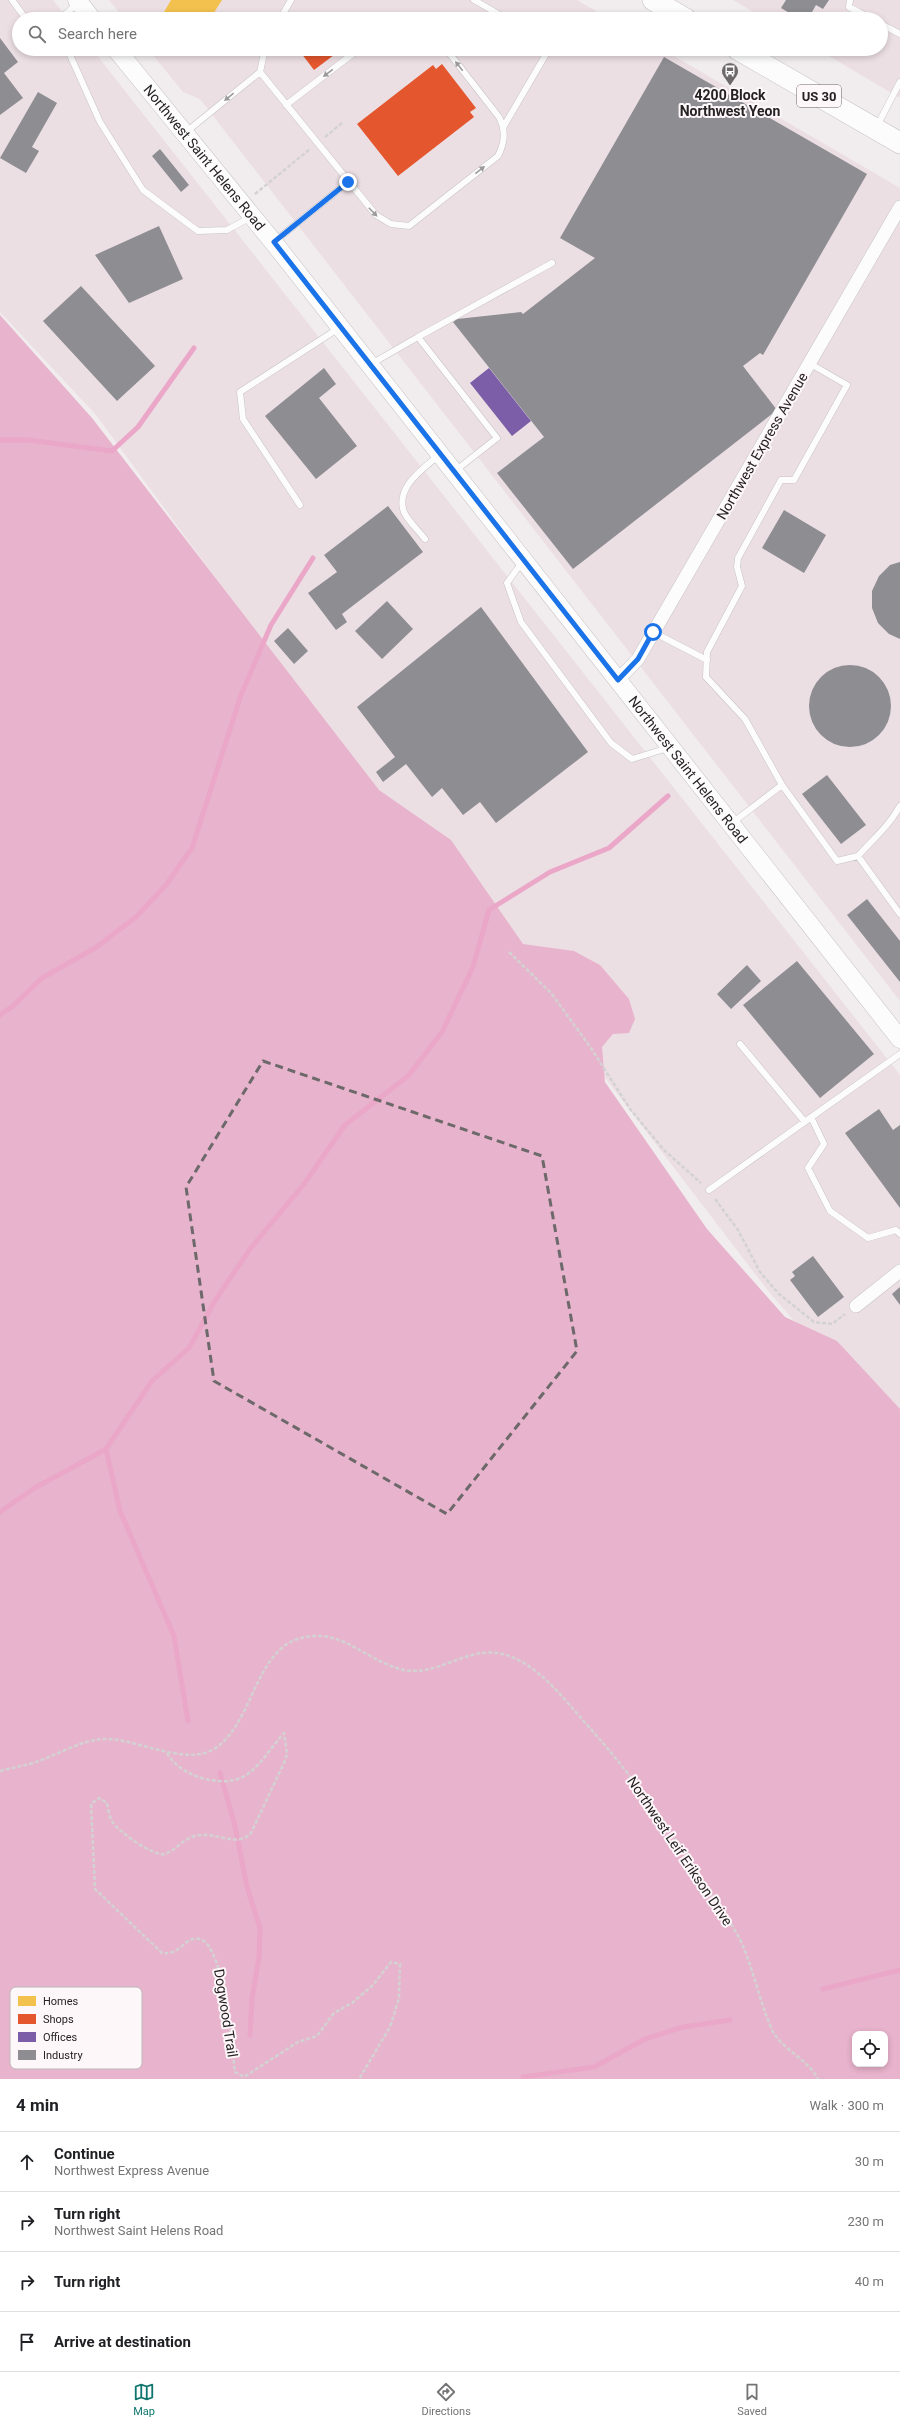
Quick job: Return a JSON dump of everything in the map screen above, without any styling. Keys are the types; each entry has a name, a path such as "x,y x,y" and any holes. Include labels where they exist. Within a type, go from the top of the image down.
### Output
{"highway":[{"path":"653,0 674,12"},
{"name":"US 30","path":"749,56 900,143"}],"main road":[{"path":"78,1 87,12"},
{"name":"Northwest Saint Helens Road","path":"122,56 274,242 900,1039"}],"street":[{"name":"Northwest Express Avenue","path":"618,680 638,659 900,207"},
{"path":"856,1306 900,1271"}],"lane":[{"path":"12,0 21,12"},
{"path":"284,12 291,0"},
{"path":"474,0 495,12"},
{"path":"850,0 849,7 859,12"},
{"path":"67,12 78,1"},
{"path":"888,28 900,34"},
{"path":"70,56 100,122 143,190 198,231 228,230 247,210"},
{"path":"185,133 260,72 263,56"},
{"path":"286,105 350,56"},
{"path":"260,72 348,182 383,221 391,224 409,226 498,156 504,142 504,126 499,117 451,56"},
{"path":"504,126 544,56"},
{"path":"875,129 900,82"},
{"path":"274,242 348,182"},
{"path":"370,365 552,263"},
{"path":"300,505 243,419 240,392 341,327"},
{"path":"418,337 498,438 454,472"},
{"path":"809,363 847,385 794,480 781,480 738,558 737,566 742,586 707,652 706,677 745,719 782,785 837,861 858,856 879,832 891,823 900,806"},
{"path":"425,539 404,513 402,503 403,494 407,485 440,454"},
{"path":"524,560 507,583 521,622 611,743 632,759 671,747"},
{"path":"653,632 707,660"},
{"path":"731,824 782,785"},
{"path":"858,856 900,914"},
{"path":"740,1044 805,1122"},
{"path":"708,1190 900,1054"},
{"path":"812,1117 824,1144 808,1168 830,1211 868,1238 896,1230 900,1234"}],"path":[{"path":"247,210 317,143 342,123"},
{"path":"509,952 551,993 591,1048 630,1109 664,1150 708,1190 738,1230 760,1272 779,1294 814,1322 832,1324 856,1306"},
{"name":"Northwest Leif Erikson Drive","path":"0,1771 31,1763 99,1739 139,1744 167,1753 200,1754 212,1750 226,1737 279,1650 294,1640 313,1636 330,1637 346,1642 368,1655 400,1669 421,1671 446,1664 466,1655 490,1652 512,1657 550,1683 635,1781 671,1832 742,1944 774,2035 813,2070 818,2079"},
{"name":"Dogwood Trail","path":"167,1753 173,1763 189,1774 217,1781 234,1779 249,1774 284,1733 287,1754 251,1833 245,1839 236,1841 218,1835 200,1835 179,1843 170,1852 154,1854 118,1829 112,1821 107,1803 99,1798 91,1804 95,1889 162,1953 171,1954 179,1950 187,1942 199,1938 206,1942 219,1964 236,2072 244,2077 298,2042 317,2036 334,2013 352,2003 373,1985 391,1962 400,1964 399,1998 390,2027 359,2079"}],"highlighted area":[{"path":"263,1061 542,1156 577,1351 447,1514 214,1381 186,1187"}],"shaded area":[{"path":"0,0 53,0 62,12 12,12 12,56 98,56 900,1075 900,1443 769,1292 600,1071 332,737 96,415 0,312"},
{"path":"109,0 577,0 598,12 118,12"},
{"path":"733,0 900,0 900,98 829,56 888,56 888,12 753,12"},
{"path":"154,56 674,56 900,188 900,1001 200,99 183,92"},
{"path":"0,315 92,418 379,790 451,840 523,944 574,951 600,965 629,999 635,1019 629,1033 613,1034 602,1047 605,1082 707,1229 785,1317 837,1341 900,1409 900,2079 0,2079"}],"building: Homes":[{"path":"171,0 222,0 214,12 164,12"}],"building: Shops":[{"path":"303,56 333,56 314,70"},
{"path":"442,64 476,108 470,112 474,117 398,176 357,124 433,65 436,69"}],"building: Offices":[{"path":"489,368 531,421 512,436 470,383"}],"building: Industry":[{"path":"786,0 829,0 823,9 816,5 812,12 788,12 781,8"},
{"path":"0,38 18,62 4,73 23,98 0,115"},
{"path":"664,57 867,174 763,355 760,353 743,366 777,410 573,569 497,473 544,437 453,322 457,319 521,312 523,314 595,258 560,238"},
{"path":"38,92 57,103 32,147 39,151 26,173 0,158"},
{"path":"160,149 189,185 181,192 152,156"},
{"path":"159,226 183,279 129,303 95,255"},
{"path":"81,286 155,366 117,401 43,321"},
{"path":"324,368 336,384 319,398 357,446 316,479 265,416"},
{"path":"388,506 423,552 342,614 347,622 336,630 308,593 337,572 324,555"},
{"path":"784,510 826,535 804,573 762,548"},
{"path":"900,562 900,639 889,634 878,623 872,608 872,591 879,576 890,565"},
{"path":"387,601 413,629 382,659 355,631"},
{"path":"481,607 588,752 496,823 480,802 463,815 442,788 432,797 406,764 383,782 376,772 395,757 357,707"},
{"path":"288,628 308,651 294,664 274,641"},
{"path":"850,665 866,668 879,677 888,690 891,706 888,722 879,735 866,744 850,747 834,744 821,735 812,722 809,706 812,690 821,677 834,668"},
{"path":"827,775 866,825 841,844 802,794"},
{"path":"867,899 900,941 900,982 847,915"},
{"path":"797,961 874,1054 820,1098 743,1005"},
{"path":"747,965 761,981 731,1009 717,994"},
{"path":"879,1109 893,1130 900,1125 900,1208 845,1133"},
{"path":"813,1256 844,1297 818,1317 790,1280 795,1276 792,1272"},
{"path":"900,1287 900,1305 892,1294"}],"waterway":[{"path":"0,440 28,440 112,451 138,427 194,348"},
{"path":"0,1015 13,1006 42,978 95,948 136,917 166,885 192,848 241,695 271,625 313,558"},
{"path":"0,1512 33,1489 106,1449 152,1381 189,1348 216,1299 250,1249 304,1184 345,1125 408,1076 442,1032 473,967 489,910 550,872 609,848 668,796"},
{"path":"106,1449 120,1511 174,1636 188,1721"},
{"path":"220,1773 235,1826 247,1887 260,1928 259,1957 252,1999 250,2035"},
{"path":"823,1989 900,1970"},
{"path":"523,2077 594,2067 645,2039 683,2027 730,2020"}],"place":[{"name":"4200 Block Northwest Yeon","path":"730,86"}],"route":[{"path":"348,182 274,242 618,680 638,659 653,632"}]}
